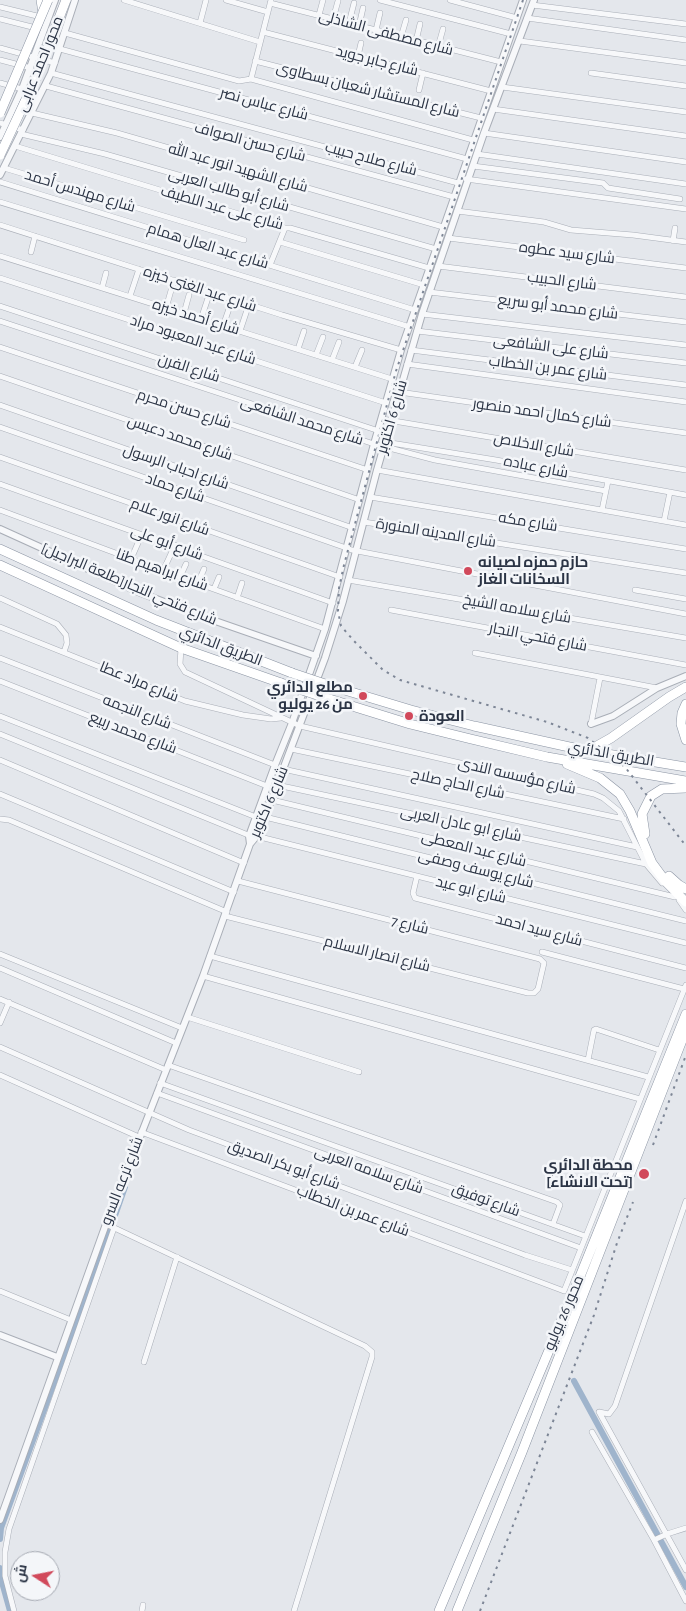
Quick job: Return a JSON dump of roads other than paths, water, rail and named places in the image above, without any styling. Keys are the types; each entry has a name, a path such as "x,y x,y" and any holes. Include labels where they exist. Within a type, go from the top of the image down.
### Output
{"highway":[{"path":"41,0 46,16"},
{"name":"محور احمد عرابى","path":"0,111 46,16 48,0"},
{"name":"محور احمد عرابى","path":"0,155 35,80 66,0"},
{"name":"الطريق الدائري","path":"0,549 77,585 215,644 292,673 411,710 585,751 686,767"},
{"name":"الطريق الدائري","path":"0,565 181,648 323,697 410,724 583,767 686,781"},
{"path":"585,751 611,738 686,687"},
{"path":"686,704 682,713 681,724 686,740"},
{"path":"583,767 620,794 630,810 652,863 666,882 686,902"},
{"path":"686,788 662,789 651,796 644,808 642,820 648,843 660,865 673,880 686,889"},
{"name":"محور 26 يوليو","path":"439,1611 577,1284 686,1014"},
{"name":"محور 26 يوليو","path":"457,1611 522,1452 686,1030"}],"street":[{"path":"0,135 3,124 12,113 31,68 44,30 46,16 55,0"},
{"path":"0,175 46,86 75,0"},
{"path":"200,23 206,0"},
{"path":"226,0 239,2 268,12"},
{"path":"319,15 323,0"},
{"path":"380,0 511,34"},
{"path":"450,0 516,18"},
{"name":"شارع 6 اكتوبر","path":"250,844 272,800 325,658 348,580 353,528 368,470 391,420 422,314 457,211 467,159 523,0"},
{"path":"128,1 260,42"},
{"path":"251,79 271,1"},
{"name":"شارع مصطفى الشاذلى","path":"271,1 438,47 501,62"},
{"path":"333,19 338,1"},
{"path":"349,23 354,3"},
{"path":"533,3 686,24"},
{"name":"شارع 6 اكتوبر","path":"254,837 256,817 274,765 292,723 316,656 340,577 364,522 377,470 380,445 378,431 401,350 454,197 463,179 473,166 533,3"},
{"path":"0,7 46,16"},
{"path":"359,26 363,8"},
{"path":"376,30 380,13"},
{"path":"527,18 686,40"},
{"path":"0,19 44,30"},
{"path":"401,37 406,20"},
{"path":"416,41 420,24"},
{"path":"438,47 443,29"},
{"name":"شارع جابر جويد","path":"263,32 491,91"},
{"path":"65,33 239,81 251,79 473,140"},
{"path":"520,41 686,63"},
{"path":"358,56 361,43"},
{"path":"0,48 55,63"},
{"name":"شارع عباس نصر","path":"60,49 467,159"},
{"path":"0,60 31,68"},
{"name":"شارع المستشار شعبان بسطاوى","path":"255,61 481,118"},
{"name":"شارع صلاح حبيب","path":"51,73 463,179 686,209"},
{"path":"418,90 423,73"},
{"path":"591,73 686,86"},
{"path":"0,83 22,88"},
{"name":"شارع حسن الصواف","path":"46,86 454,197"},
{"path":"502,87 686,112"},
{"path":"494,109 686,136"},
{"path":"0,111 12,113"},
{"name":"شارع الشهيد انور عبد الله","path":"32,113 118,133 443,227"},
{"name":"شارع أبو طالب العربى","path":"3,124 22,132 436,249"},
{"path":"484,133 686,162"},
{"name":"شارع على عبد اللطيف","path":"15,146 286,228 429,268"},
{"path":"477,154 686,184"},
{"path":"473,166 603,183 608,188 680,199"},
{"name":"شارع مهندس أحمد","path":"4,168 244,240"},
{"name":"شارع عبد العال همام","path":"0,182 415,310"},
{"path":"0,202 410,327"},
{"path":"457,211 544,222 571,230 686,242"},
{"name":"شارع عبد الغنى خيزه","path":"0,225 401,350"},
{"path":"270,265 286,228"},
{"path":"673,240 674,228"},
{"path":"30,252 35,236"},
{"name":"شارع سيد عطوه","path":"448,238 686,268"},
{"path":"280,242 424,285"},
{"name":"شارع أحمد خيزه","path":"0,256 392,379"},
{"name":"شارع الحبيب","path":"438,266 686,297"},
{"path":"130,296 140,269"},
{"path":"102,288 106,272"},
{"name":"شارع عبد المعبود مراد","path":"0,278 386,402"},
{"path":"166,308 174,280"},
{"path":"202,319 210,292"},
{"name":"شارع محمد أبو سريع","path":"429,292 686,322"},
{"path":"184,314 190,295"},
{"path":"223,326 231,303"},
{"path":"240,331 249,304"},
{"name":"شارع الفرن","path":"0,306 378,431"},
{"path":"422,314 686,345"},
{"name":"شارع محمد الشافعى","path":"0,321 380,445"},
{"path":"298,349 304,331"},
{"name":"شارع على الشافعى","path":"417,331 686,363"},
{"path":"316,355 323,337"},
{"path":"332,360 339,342"},
{"name":"شارع حسن محرم","path":"0,347 368,470"},
{"path":"355,367 362,350"},
{"name":"شارع عمر بن الخطاب","path":"411,350 686,385"},
{"path":"407,364 686,402"},
{"name":"شارع محمد دعبس","path":"0,376 360,500"},
{"name":"شارع كمال احمد منصور","path":"399,392 686,433"},
{"name":"شارع احباب الرسول","path":"0,405 353,528"},
{"name":"شارع الاخلاص","path":"382,419 686,470"},
{"name":"شارع حماد","path":"0,427 352,549 686,614"},
{"path":"380,445 435,460 606,491"},
{"name":"شارع عباده","path":"380,445 496,460 686,494"},
{"name":"شارع انور علام","path":"0,456 340,577"},
{"path":"377,470 686,525"},
{"path":"602,510 608,481"},
{"name":"شارع أبو على","path":"0,484 333,603"},
{"path":"664,521 670,492"},
{"name":"شارع مكه","path":"370,497 686,549"},
{"name":"شارع ابراهيم طنا","path":"0,510 325,629"},
{"name":"شارع المدينه المنورة","path":"364,522 686,573"},
{"name":"شارع فتحي النجار[طلعة البراجيل]","path":"0,529 141,593 316,656"},
{"path":"131,559 138,543"},
{"path":"163,571 175,545"},
{"path":"180,577 186,564"},
{"path":"198,584 204,569"},
{"path":"214,589 219,577"},
{"name":"شارع سلامه الشيخ","path":"348,580 686,638"},
{"path":"237,598 242,583"},
{"path":"635,590 686,599"},
{"path":"0,598 57,624 66,635 67,643 64,652"},
{"name":"شارع فتحي النجار","path":"391,610 686,665"},
{"name":"شارع مراد عطا","path":"0,627 185,701 243,715 271,719 282,718"},
{"name":"شارع مؤسسه الندى","path":"181,648 180,664 184,672 300,726 594,794 612,803 624,819 646,864 686,910"},
{"path":"475,653 657,688"},
{"name":"شارع النجمه","path":"0,658 274,765"},
{"path":"591,724 613,716 657,688 686,676"},
{"path":"591,724 600,678"},
{"name":"شارع محمد ربيع","path":"0,681 267,786"},
{"path":"0,716 256,817"},
{"name":"شارع ابو عيد","path":"0,734 254,837 686,943"},
{"name":"شارع الحاج صلاح","path":"291,749 624,819"},
{"path":"0,760 244,863"},
{"path":"282,770 637,847"},
{"name":"شارع ابو عادل العربى","path":"277,785 646,864"},
{"path":"0,794 234,892"},
{"name":"شارع عبد المعطى","path":"272,800 676,897"},
{"name":"شارع يوسف وصفى","path":"265,817 686,921"},
{"name":"شارع انصار الاسلام","path":"0,819 9,820 226,914 528,993"},
{"name":"شارع ترعه السرو","path":"0,1520 106,1224 143,1134 149,1112 160,1094 160,1083 169,1067 176,1043 203,976 250,844"},
{"name":"شارع سيد احمد","path":"417,876 413,893 415,898 686,968"},
{"name":"شارع 7","path":"238,881 542,960 544,963 538,989 534,993 528,993"},
{"path":"542,952 685,987 572,1270"},
{"path":"0,954 182,1028"},
{"path":"210,956 648,1077"},
{"path":"0,968 176,1043"},
{"path":"203,976 640,1099"},
{"path":"0,999 169,1067 556,1202 560,1205 553,1224"},
{"path":"0,1023 9,1002"},
{"path":"187,1017 359,1072"},
{"path":"588,1060 594,1030 596,1029 660,1050"},
{"name":"شارع أبو بكر الصديق","path":"0,1047 215,1139 525,1255 572,1270"},
{"name":"شارع عمر بن الخطاب","path":"0,1075 143,1134 564,1291 572,1270"},
{"name":"شارع توفيق","path":"160,1083 585,1236"},
{"name":"شارع سلامه العربى","path":"160,1094 581,1248"},
{"path":"686,1201 615,1406 609,1414 599,1412 686,1570"},
{"path":"106,1224 366,1346 372,1352 294,1611"},
{"name":"شارع ترعه السرو","path":"14,1611 5,1576 5,1552 8,1529 114,1228"},
{"path":"144,1362 177,1257"},
{"path":"0,1291 71,1320"},
{"path":"0,1335 57,1357"},
{"path":"592,1432 654,1540 686,1601"},
{"path":"654,1540 686,1528"}],"waterway":[{"path":"112,1224 125,1187"},
{"path":"0,1539 1,1528 109,1232"},
{"path":"574,1381 686,1587"},
{"path":"0,1568 10,1611"}],"railway":[{"path":"523,0 396,371 344,565 339,588 338,611 341,626 354,641 383,670 400,680 547,722 588,738 625,767 686,846"},
{"path":"653,1145 686,1055"},
{"path":"480,1611 594,1315 617,1243 633,1202"}],"place":[{"name":"حازم حمزه لصيانه السخانات الغاز","path":"468,571"},
{"name":"مطلع الدائري من 26 يوليو","path":"363,696"},
{"name":"العودة","path":"409,716"},
{"name":"محطة الدائري [تحت الانشاء]","path":"644,1174"}]}
